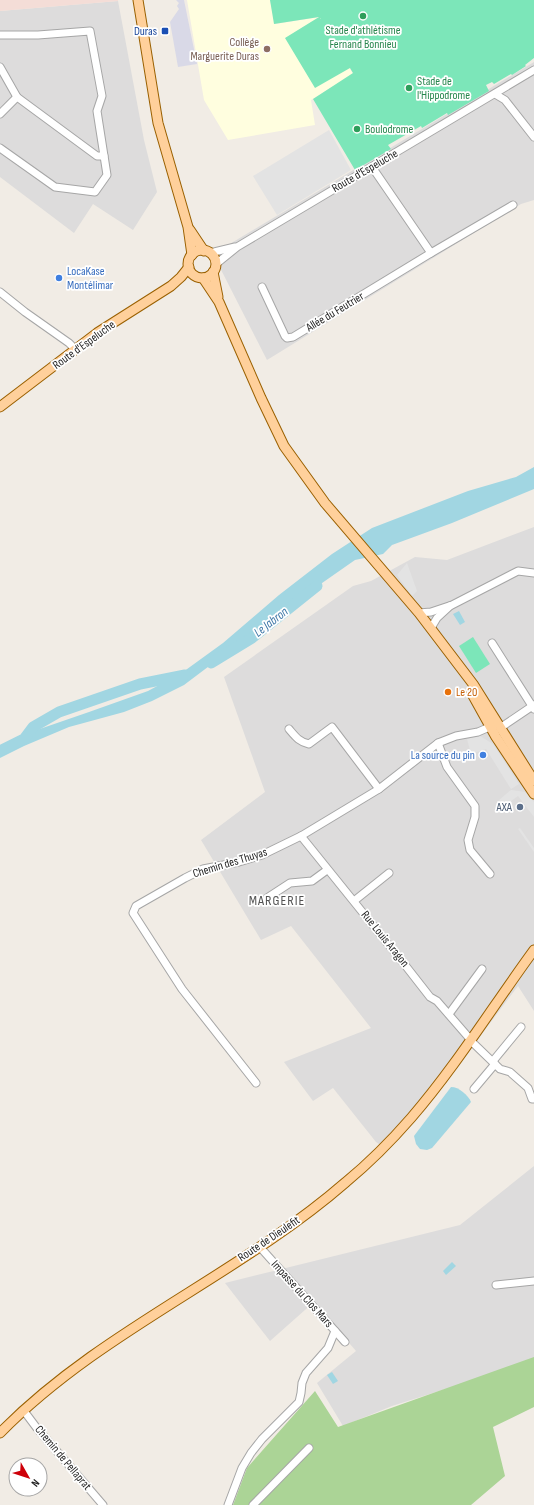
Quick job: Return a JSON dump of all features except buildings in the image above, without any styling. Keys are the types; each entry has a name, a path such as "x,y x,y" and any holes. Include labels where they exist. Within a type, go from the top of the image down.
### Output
{"main road":[{"path":"138,0 158,123 188,227 192,255 189,267 219,302 260,398 284,446 325,502 405,596 473,684 534,781"},
{"path":"188,227 207,252 213,256 219,302"},
{"path":"192,255 195,252 207,252"},
{"name":"Route d'Espeluche","path":"0,407 75,349 171,286 189,267"},
{"path":"199,277 211,275 215,268"},
{"name":"Route d'Espeluche","path":"171,286 199,277"},
{"path":"444,646 490,726 534,794"},
{"name":"Route de Dieulefit","path":"0,1433 24,1410 87,1359 123,1334 260,1246 313,1209 376,1155 410,1119 470,1040 534,950"},
{"name":"Route de Dieulefit","path":"497,1002 534,957"}],"street":[{"path":"0,35 38,35 90,30 102,96 97,110 107,175 95,192 56,187 0,148"},
{"path":"0,67 17,97 97,156 104,156"},
{"name":"Route d'Espeluche","path":"215,268 237,247 534,70"},
{"path":"496,94 505,100 534,137"},
{"path":"0,114 17,97"},
{"path":"372,167 431,253"},
{"name":"Allée du Feutrier","path":"262,287 285,336 287,338 293,337 513,205"},
{"name":"Route d'Espeluche","path":"207,252 237,247"},
{"path":"0,292 75,349"},
{"path":"418,613 431,612 452,605 518,571 534,573"},
{"path":"431,628 437,618 452,605"},
{"path":"492,643 533,707 500,728"},
{"path":"490,726 494,725 508,746 515,752"},
{"name":"Chemin des Thuyas","path":"256,1083 182,989 133,913 136,906 204,869 239,862 262,855 301,836 379,789 438,743 456,736 478,732 490,726"},
{"path":"289,729 297,739 309,744 332,727 379,789"},
{"path":"438,743 447,767 475,806 475,817 468,840 470,850 490,874"},
{"name":"Rue Louis Aragon","path":"301,836 430,997 434,998 470,1040 500,1069 510,1072 528,1088 532,1099 534,1099"},
{"path":"267,898 290,883 312,881 320,873 327,870"},
{"path":"354,901 389,873"},
{"path":"449,1014 482,969"},
{"path":"474,1089 521,1027"},
{"name":"Impasse du Clos Mars","path":"260,1246 345,1342"},
{"path":"496,1285 534,1281"},
{"path":"228,1505 242,1468 251,1453 262,1439 299,1402 302,1382 306,1373 328,1348 335,1331"},
{"name":"Chemin de Pellaprat","path":"24,1410 36,1427 103,1505"},
{"path":"253,1505 309,1448"}],"shaded area":[{"path":"0,0 118,0 118,1 0,11"},
{"path":"176,0 184,0 197,64 178,67 170,22 179,9 177,6 179,3"},
{"name":"Collège Marguerite Duras","path":"187,0 270,0 275,24 320,17 353,74 311,100 315,125 228,140 204,100"},
{"path":"118,1 144,140 157,192 133,230 93,204 74,233 0,177 0,11"},
{"path":"534,62 534,200 521,204 267,360 213,254"},
{"path":"329,130 351,170 277,215 253,176"},
{"path":"534,527 534,1011 518,986 463,1059 386,1149 376,1142 333,1088 313,1101 284,1062 371,1028 291,926 261,940 201,840 265,792 224,677 353,586 371,581 415,557 447,560"},
{"path":"407,563 417,591 412,596 397,575"},
{"path":"480,736 493,744 519,784 511,789 486,749 471,754 467,739"},
{"path":"511,790 525,792 534,802 534,817 518,796 504,806 499,800"},
{"path":"520,828 534,848 534,852 518,829"},
{"path":"534,1166 534,1407 455,1386 392,1406 343,1426 317,1383 356,1351 314,1302 270,1341 225,1283 460,1225"}],"green space":[{"name":"Stade de l'Hippodrome","path":"270,0 534,0 534,58 525,65 526,66 512,75 511,74 494,84 492,82 486,85 489,91 448,115 447,113 422,128 421,126 388,145 391,149 355,170 313,99 353,73 350,68 315,88 285,38 319,17 274,24"},
{"path":"473,637 490,664 476,673 459,646"},
{"path":"534,1357 534,1407 493,1427 505,1476 471,1505 233,1505 247,1468 315,1391 338,1427"}],"water":[{"path":"534,467 534,489 452,523 392,545 383,554 355,560 282,611 184,685 152,701 124,712 69,727 0,758 0,748 7,746 31,732 148,691 183,672 223,643 279,595 332,554 372,528 468,491 516,477"},
{"path":"459,611 465,622 460,625 453,614"},
{"path":"451,1087 457,1088 463,1092 471,1102 432,1148 427,1150 420,1149 416,1144 414,1136"},
{"path":"452,1262 456,1266 446,1275 443,1271"},
{"path":"332,1372 338,1381 333,1384 327,1375"}],"waterway":[{"name":"Le Jabron","path":"211,663 252,638 317,586"},
{"name":"Le Jabron","path":"0,751 24,739 33,727 59,712 140,684 185,675"}],"place":[{"name":"Stade d'athlétisme Fernand Bonnieu","path":"363,16"},
{"name":"Duras","path":"165,31"},
{"name":"Collège Marguerite Duras","path":"267,49"},
{"name":"Stade de l'Hippodrome","path":"409,88"},
{"name":"Boulodrome","path":"357,129"},
{"name":"LocaKase Montélimar","path":"59,278"},
{"name":"Le 20","path":"448,692"},
{"name":"La source du pin","path":"483,755"},
{"name":"AXA","path":"520,807"}],"district":[{"name":"MARGERIE","path":"277,900"}]}
